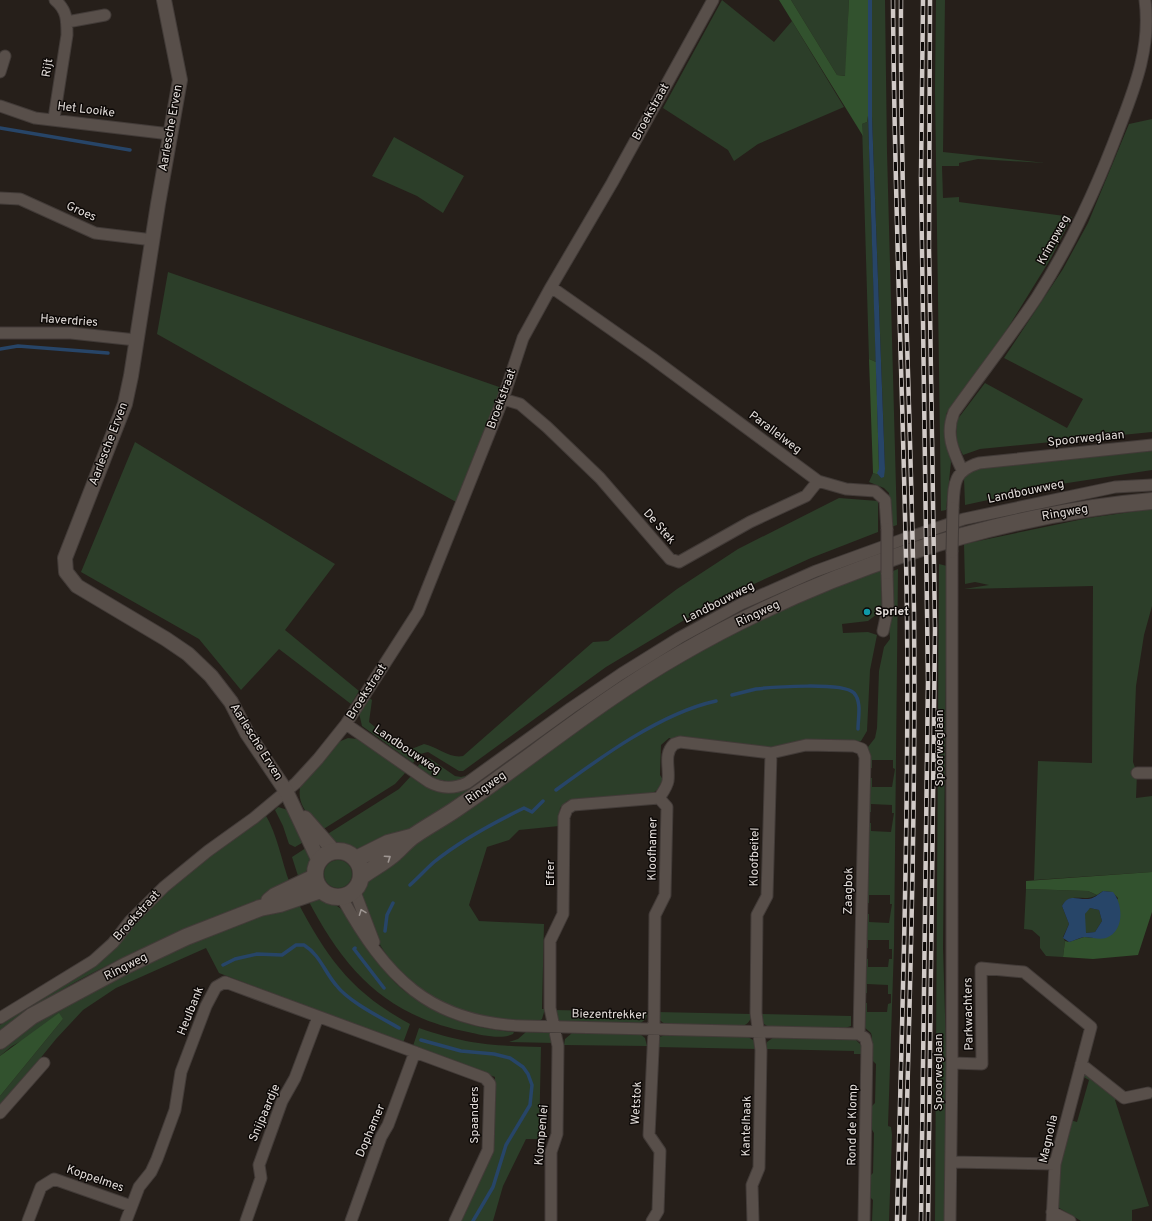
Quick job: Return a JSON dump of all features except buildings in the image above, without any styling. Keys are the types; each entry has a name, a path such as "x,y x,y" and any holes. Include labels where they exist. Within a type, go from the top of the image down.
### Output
{"main road":[{"name":"Ringweg","path":"362,876 395,853 412,836 455,810 587,714 680,654 748,618 821,585 873,564 964,535 1058,513 1152,500"},
{"name":"Ringweg","path":"356,859 388,843 412,836"},
{"path":"334,851 345,852 356,859 361,868 362,876 360,884 348,895 334,898 318,884 315,869 322,857 334,851"},
{"name":"Ringweg","path":"0,1041 32,1016 125,966 186,937 260,908 275,896 318,884"}],"street":[{"name":"Rijt","path":"54,118 67,35 67,22 63,7 55,0"},
{"name":"Aarlesche Erven","path":"164,0 180,80 136,340 125,404 65,558 66,572 77,586 166,639 188,654 211,676 231,702 247,733 286,791"},
{"name":"Broekstraat","path":"0,1018 98,957 113,943 130,922 164,887 208,851 254,818 286,791 318,759 346,724 418,612 503,399 523,338 612,183 713,0"},
{"name":"Krimpweg","path":"962,470 953,451 949,423 954,412 1037,297 1078,226 1109,155 1138,80 1145,50 1145,0"},
{"path":"67,22 105,15"},
{"path":"0,72 5,56"},
{"name":"Het Looike","path":"0,106 35,118 54,118 170,134"},
{"name":"Groes","path":"0,198 20,199 95,233 153,240"},
{"name":"Parallelweg","path":"551,287 652,358 818,481 846,489 875,490 885,500 888,608 883,631"},
{"name":"Haverdries","path":"0,333 71,332 136,340"},
{"name":"De Stek","path":"503,399 520,404 547,427 600,478 670,559 679,562 750,522 806,496 818,481"},
{"name":"Spoorweglaan","path":"950,1221 952,1063 952,552 954,485 962,470 979,463 1152,445"},
{"name":"Landbouwweg","path":"346,724 429,782 444,787 457,787 467,783 621,674 679,638 741,604 809,574 904,539 964,519 1115,487 1152,485"},
{"path":"659,798 668,779 668,753 674,744 680,742 771,753"},
{"name":"Zaagbok","path":"771,753 806,746 854,746 862,749 865,756 859,1034"},
{"name":"Kloofbeitel","path":"758,1031 756,1013 757,915 767,896 771,753"},
{"path":"1137,773 1152,773"},
{"path":"286,791 296,807 320,860"},
{"name":"Effer","path":"555,1027 550,1008 550,942 563,914 564,817 567,809 573,805 659,798"},
{"name":"Kloofhamer","path":"654,1029 655,915 665,896 667,806 659,798"},
{"path":"296,807 334,851"},
{"name":"Biezentrekker","path":"348,895 357,926 381,957 409,988 432,1003 476,1022 498,1026 859,1034"},
{"name":"Parkwachters","path":"952,1063 982,1064 981,968 1024,972 1091,1027"},
{"name":"Heulbank","path":"126,1221 139,1187 151,1172 157,1159 174,1110 181,1072 206,1006 216,987 225,982 415,1052"},
{"name":"Snijpaardje","path":"246,1221 261,1178 259,1164 282,1101 295,1078 318,1017"},
{"name":"Klompenlei","path":"551,1221 551,1152 557,1134 558,1046 555,1027"},
{"name":"Magnolia","path":"1052,1216 1055,1164 1091,1027"},
{"name":"Wetstok","path":"652,1221 658,1211 660,1151 649,1135 654,1029"},
{"name":"Kantelhaak","path":"753,1221 752,1185 759,1168 761,1050 758,1031"},
{"name":"Rond de Klomp","path":"859,1034 865,1038 868,1045 864,1221"},
{"name":"Dophamer","path":"351,1221 378,1144 388,1125 415,1052"},
{"name":"Spaanders","path":"415,1052 485,1078 490,1084 488,1150 455,1221"},
{"path":"0,1113 44,1063"},
{"path":"1081,1064 1124,1098 1148,1093"},
{"path":"951,1162 1055,1164"},
{"name":"Koppelmes","path":"28,1221 41,1187 54,1178 131,1206"},
{"path":"1052,1216 1070,1221"}],"green space":[{"path":"722,0 774,42 792,21 844,107 758,144 734,161 728,150 663,108"},
{"path":"779,0 791,0 837,75 845,76 849,0 868,0 868,116 867,122 862,124 863,136"},
{"path":"791,0 849,0 846,76 837,75"},
{"path":"872,0 885,0 887,152 897,525 891,527 889,493 884,488 869,482 873,473 879,475 881,478 885,469 872,117"},
{"path":"936,0 945,0 943,152 1045,163 978,159 959,163 959,166 942,166 943,198 959,197 959,202 1072,217 1051,258 1001,339 946,414 946,441 951,462 946,510 941,511 935,89"},
{"path":"868,116 876,362 869,359 862,124 867,122"},
{"path":"1152,119 1152,432 980,449 963,455 956,441 957,420 985,383 1067,428 1083,399 1004,358 1063,269 1088,223 1129,124"},
{"path":"394,137 464,176 443,213 417,196 372,176"},
{"path":"168,272 502,388 456,502 157,334"},
{"path":"869,359 876,362 879,475 873,473"},
{"path":"135,442 335,564 285,630 359,691 351,704 279,649 241,690 199,639 81,572"},
{"path":"1152,451 1152,470 1061,484 965,505 964,478 973,470 986,466"},
{"path":"839,498 878,501 878,532 811,558 696,613 606,667 463,771 459,771 428,752 420,754 413,763 362,726 359,713 368,697 372,700 369,722 388,738 409,750 424,744 454,756 463,756 593,642 608,641 677,589 738,549"},
{"path":"1152,509 1152,606 1144,635 1136,686 1133,762 1137,773 1136,798 1152,796 1152,872 1034,880 1038,761 1092,763 1093,586 964,589 989,585 975,582 965,584 964,544 1088,518"},
{"path":"939,564 947,566 943,948 947,1081 945,1221 935,1221"},
{"path":"881,568 882,610 868,621 842,624 843,633 868,632 877,635 870,670 867,731 861,741 764,748 669,738 661,745 660,775 663,780 658,789 652,794 567,801 560,808 559,826 519,830 509,840 487,847 469,905 479,921 544,924 542,1009 545,1009 542,1019 534,1022 493,1018 470,1013 448,1005 427,993 408,979 392,962 379,943 363,905 363,892 370,875 623,698 725,636 798,601"},
{"path":"898,569 894,946 888,1126 891,1127 892,1135 889,1221 872,1221 873,1200 869,1196 870,1176 873,1173 874,1133 871,1128 871,1107 875,1103 876,1064 872,1060 871,1033 864,1027 863,1003 867,1003 867,1012 887,1012 888,1004 891,1003 891,994 888,994 888,985 867,984 867,993 863,993 864,958 868,959 868,967 888,967 889,959 892,959 892,949 889,949 889,940 868,940 868,948 865,948 865,914 869,914 869,922 889,923 892,904 890,904 890,895 869,895 869,903 865,903 867,823 871,823 871,831 891,832 894,813 892,813 892,805 871,804 871,812 868,812 868,778 872,778 872,787 892,787 895,769 893,768 893,760 872,760 872,768 868,768 868,747 875,738 877,728 879,671 884,647 890,639 889,624 893,605 893,571"},
{"path":"348,738 357,739 406,772 395,784 322,830 309,816 303,806 300,788 336,743"},
{"path":"429,758 455,776 461,777 469,775 455,781 436,778 417,767 424,759"},
{"path":"411,776 427,786 441,791 456,791 474,784 476,787 419,825 393,838 357,850 339,844 326,835 399,789"},
{"path":"278,807 288,810 307,840 295,847 289,844 283,826 275,810"},
{"path":"265,814 276,839 290,884 255,902 146,947 108,965 70,985 34,1007 0,1032 0,1025 49,992 188,873"},
{"path":"309,846 310,856 308,868 299,879 292,857"},
{"path":"338,860 348,864 352,874 348,884 338,888 328,884 324,874 328,864"},
{"path":"1152,872 1152,912 1138,955 1093,959 1063,957 1065,941 1069,942 1084,937 1097,938 1118,898 1112,892 1103,891 1097,895 1088,891 1026,889 1026,881"},
{"path":"1026,889 1088,891 1097,895 1087,898 1069,899 1062,906 1069,924 1063,937 1065,941 1063,957 1046,956 1040,948 1040,937 1032,930 1024,929"},
{"path":"307,898 325,900 341,909 385,971 402,989 427,1007 455,1020 484,1028 514,1032 513,1034 503,1037 491,1036 439,1025 413,1014 391,1002 371,986 353,968 336,947"},
{"path":"297,901 319,940 343,972 356,986 372,999 389,1012 410,1024 403,1043 219,973 206,948 116,988 83,1010 56,1039 0,1108 0,1096 63,1019 12,1046 0,1056 0,1048 32,1025 150,961 228,926"},
{"path":"1090,908 1099,910 1102,921 1095,932 1086,933 1084,927 1084,916"},
{"path":"554,1010 648,1012 646,1019 639,1024 561,1022 557,1019"},
{"path":"657,1012 751,1014 751,1018 747,1024 743,1026 665,1024 658,1019"},
{"path":"59,1013 63,1019 0,1096 0,1056"},
{"path":"759,1014 851,1016 851,1026 845,1028 769,1027 761,1022"},
{"path":"419,1028 465,1041 508,1046 541,1047 539,1139 526,1139 503,1186 493,1221 460,1221 493,1139 495,1077 413,1046"},
{"path":"526,1032 550,1033 555,1043 509,1042 518,1039"},
{"path":"572,1033 640,1034 645,1038 647,1046 564,1045 565,1039"},
{"path":"666,1035 748,1037 755,1041 757,1049 656,1047 659,1037"},
{"path":"774,1037 856,1040 861,1045 862,1054 854,1054 854,1051 765,1049 767,1042"},
{"path":"1085,1071 1118,1097 1115,1100 1149,1206 1132,1210 1132,1221 1081,1221 1056,1206 1056,1166 1070,1120 1077,1122 1089,1080 1082,1076"}],"water":[{"path":"868,0 872,0 872,117 885,469 884,477 881,478 877,473 879,469 868,116"},
{"path":"1103,891 1113,892 1119,903 1120,917 1117,930 1112,935 1103,939 1084,937 1069,942 1063,938 1069,924 1062,906 1065,902 1070,898 1090,899","holes":["1090,908 1099,910 1102,921 1095,932 1086,933 1085,914"]}],"waterway":[{"path":"0,128 130,150"},
{"path":"0,349 18,346 108,353"},
{"path":"732,695 756,689 792,686 836,687 854,693 858,701 858,729"},
{"path":"556,790 592,764 653,726 674,715 716,701"},
{"path":"410,885 434,862 466,839 524,808 532,812 543,801"},
{"path":"385,931 387,915 393,903"},
{"path":"223,965 235,959 257,954 282,955 296,945 304,945 314,954 332,980 342,991 365,1009 399,1028"},
{"path":"355,948 354,949 384,988"},
{"path":"421,1040 461,1051 494,1054 510,1058 523,1067 528,1074 532,1085 530,1105 506,1145 493,1187 473,1221"}],"railway":[{"path":"893,0 895,154 907,614 905,918 897,1221"},
{"path":"901,0 902,154 914,614 912,918 904,1221"},
{"path":"921,1221 928,681 921,177 923,0"},
{"path":"928,1221 935,629 929,247 930,0"}],"place":[{"name":"Spriet","path":"867,612"}]}
